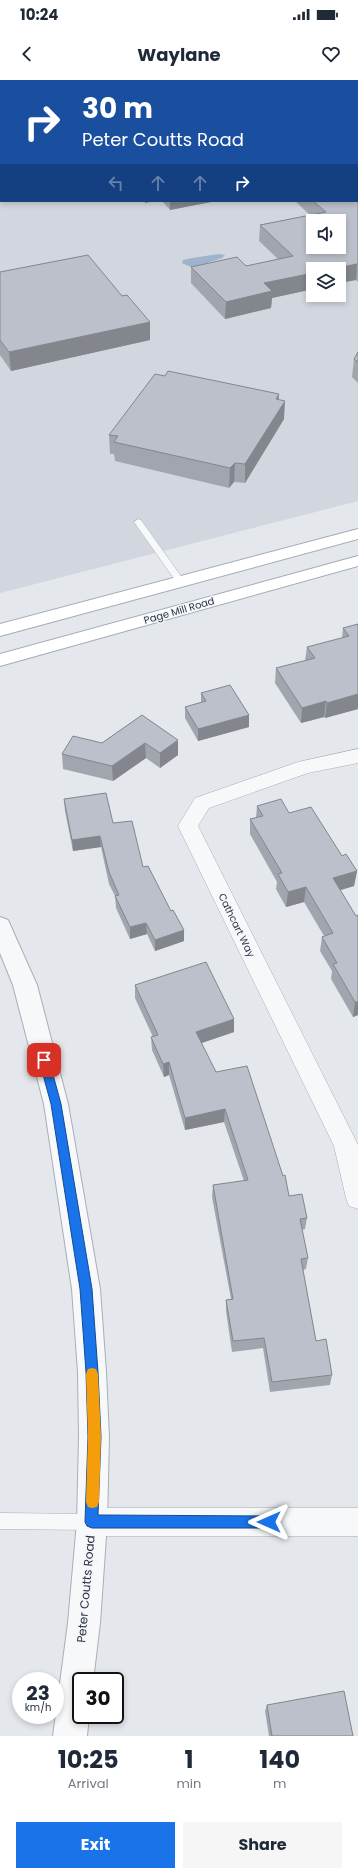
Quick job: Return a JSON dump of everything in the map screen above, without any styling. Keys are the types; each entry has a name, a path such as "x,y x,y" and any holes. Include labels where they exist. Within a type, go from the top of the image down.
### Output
{"main road":[{"path":"0,630 358,534"},
{"name":"Page Mill Road","path":"0,660 358,560"}],"street":[{"name":"Cathcart Way","path":"358,756 305,767 202,803 188,826 346,1145 358,1198"},
{"name":"Peter Coutts Road","path":"0,926 25,985 56,1104 86,1289 92,1372 94,1437 92,1522 84,1624 70,1736"},
{"path":"92,1522 358,1522"}],"lane":[{"path":"138,522 180,581"},
{"path":"0,1521 92,1522"}],"shaded area":[{"path":"0,202 358,202 358,501 0,593"}],"water":[{"path":"219,254 225,255 222,258 193,268 182,263 183,260"}],"building":[{"path":"314,202 358,202 358,264 346,266 346,262 306,262 306,274 264,283 272,291 226,302 191,267 237,257 246,266 293,256 260,225 306,216 306,254 346,254 346,214 316,214 326,212"},
{"path":"88,255 122,296 127,295 150,322 9,352 0,340 0,272"},
{"path":"358,352 358,362 354,359"},
{"path":"168,371 279,394 276,399 285,401 245,464 235,463 230,468 114,442 118,436 109,435 155,374 165,376"},
{"path":"358,624 358,694 327,703 326,701 302,708 276,668 315,658 307,647 349,636 343,628"},
{"path":"230,685 249,715 198,729 185,707 206,701 201,693"},
{"path":"142,715 178,740 160,753 145,743 112,766 62,754 73,736 102,743"},
{"path":"106,793 113,823 132,821 143,867 148,866 171,911 173,910 184,930 155,940 146,923 130,927 115,896 119,895 109,872 100,836 72,840 64,799"},
{"path":"281,799 289,813 311,807 342,856 346,854 357,871 333,878 356,916 358,915 358,1002 355,1002 333,964 337,963 322,937 333,933 306,887 288,892 278,874 282,873 250,819 263,816 257,806"},
{"path":"206,962 234,1019 196,1032 216,1072 247,1066 283,1176 285,1175 289,1196 302,1194 307,1218 300,1219 308,1258 301,1259 316,1341 326,1339 332,1375 272,1382 264,1338 233,1341 226,1300 233,1299 213,1185 248,1180 225,1109 185,1118 169,1062 163,1064 151,1037 158,1035 135,985"},
{"path":"344,1691 353,1736 272,1736 267,1705"}],"slow traffic":[{"path":"92,1374 94,1437 92,1502"}],"route":[{"path":"44,1060 56,1104 86,1289 92,1372 94,1437 92,1522 269,1522"}]}
